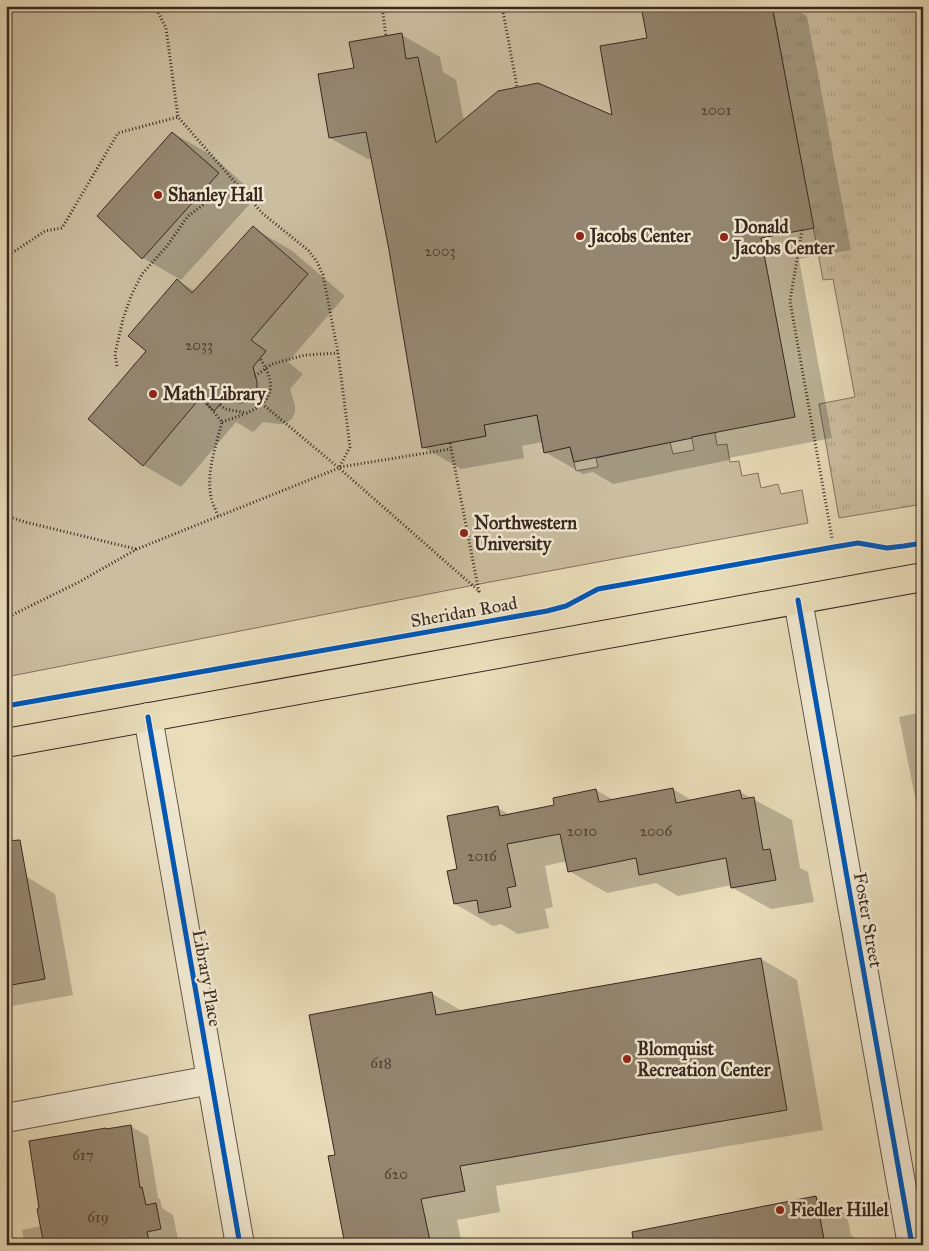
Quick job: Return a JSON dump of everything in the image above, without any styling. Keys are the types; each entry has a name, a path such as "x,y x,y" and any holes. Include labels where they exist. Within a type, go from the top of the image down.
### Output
{"main road":[{"path":"6,743 923,578"}],"street":[{"name":"Foster Street","path":"798,600 912,1245"},
{"name":"Library Place","path":"148,717 240,1245"},
{"path":"6,1118 211,1080"}],"path":[{"path":"155,6 166,28 178,118 262,214 309,251 317,262 322,275 338,353 350,447 339,468"},
{"path":"382,6 386,36"},
{"path":"502,6 517,87"},
{"path":"6,257 45,231 62,228 118,133 178,118"},
{"path":"118,366 115,354 123,319 131,296 142,274 167,246 188,216 211,199 241,190"},
{"path":"802,230 790,301 832,538"},
{"path":"255,376 272,364 305,355 338,353"},
{"path":"222,422 247,413 263,404 269,397 271,385 266,368 260,358"},
{"path":"254,397 339,468 480,592 450,443"},
{"path":"206,404 222,422"},
{"path":"220,405 225,409 247,413"},
{"path":"218,516 211,498 210,479 212,461 222,422"},
{"path":"6,618 79,582 137,549 339,468 451,449"},
{"path":"6,516 137,549"}],"green space":[{"path":"6,6 763,6 466,440 486,436 484,425 537,415 544,452 570,447 576,471 598,467 596,458 670,442 673,454 694,450 689,422 715,432 717,445 727,444 730,462 739,461 742,476 758,473 761,488 778,484 781,494 802,490 808,523 490,582 6,677"},
{"path":"772,6 923,6 923,504 839,518 819,404 855,397 833,279 823,280"}],"building":[{"name":"Donald Jacobs Center","path":"641,6 772,6 814,228 761,238 795,417 574,462 570,447 544,453 537,415 484,425 486,436 422,448 389,250 366,132 329,138 318,74 354,68 349,42 402,33 406,59 418,57 436,143 498,91 538,83 612,115 600,46 647,38"},
{"name":"Shanley Hall","path":"172,132 219,173 142,259 97,216"},
{"path":"253,226 308,274 251,340 266,351 253,367 257,382 254,397 247,402 240,403 224,400 214,411 200,398 143,466 88,419 146,351 128,336 177,279 192,293"},
{"path":"673,788 676,803 740,790 742,799 754,797 763,850 770,849 776,880 731,888 726,858 639,875 636,858 568,872 560,834 507,844 516,886 507,888 511,907 479,913 477,900 454,904 447,871 457,869 447,816 498,806 500,816 554,805 553,798 596,789 599,802"},
{"path":"20,840 45,979 6,986 6,841"},
{"path":"761,958 787,1110 460,1166 465,1191 421,1199 431,1245 345,1245 328,1156 335,1155 309,1015 432,992 436,1015"},
{"path":"131,1125 140,1188 142,1187 146,1205 156,1203 161,1229 147,1232 149,1240 127,1245 44,1245 37,1209 39,1208 29,1141"},
{"name":"Fiedler Hillel","path":"816,1196 825,1245 634,1245 632,1232"}],"cycle path":[{"name":"Sheridan Road","path":"6,706 547,611 566,606 598,589 834,547 858,543 887,548 923,543"},
{"path":"798,600 912,1245"},
{"path":"148,717 240,1245"}],"place":[{"name":"Shanley Hall","path":"158,195"},
{"name":"Jacobs Center","path":"580,236"},
{"name":"Donald Jacobs Center","path":"724,237"},
{"name":"Math Library","path":"153,394"},
{"name":"Northwestern University","path":"464,533"},
{"name":"Blomquist Recreation Center","path":"627,1059"},
{"name":"Fiedler Hillel","path":"780,1210"}]}
